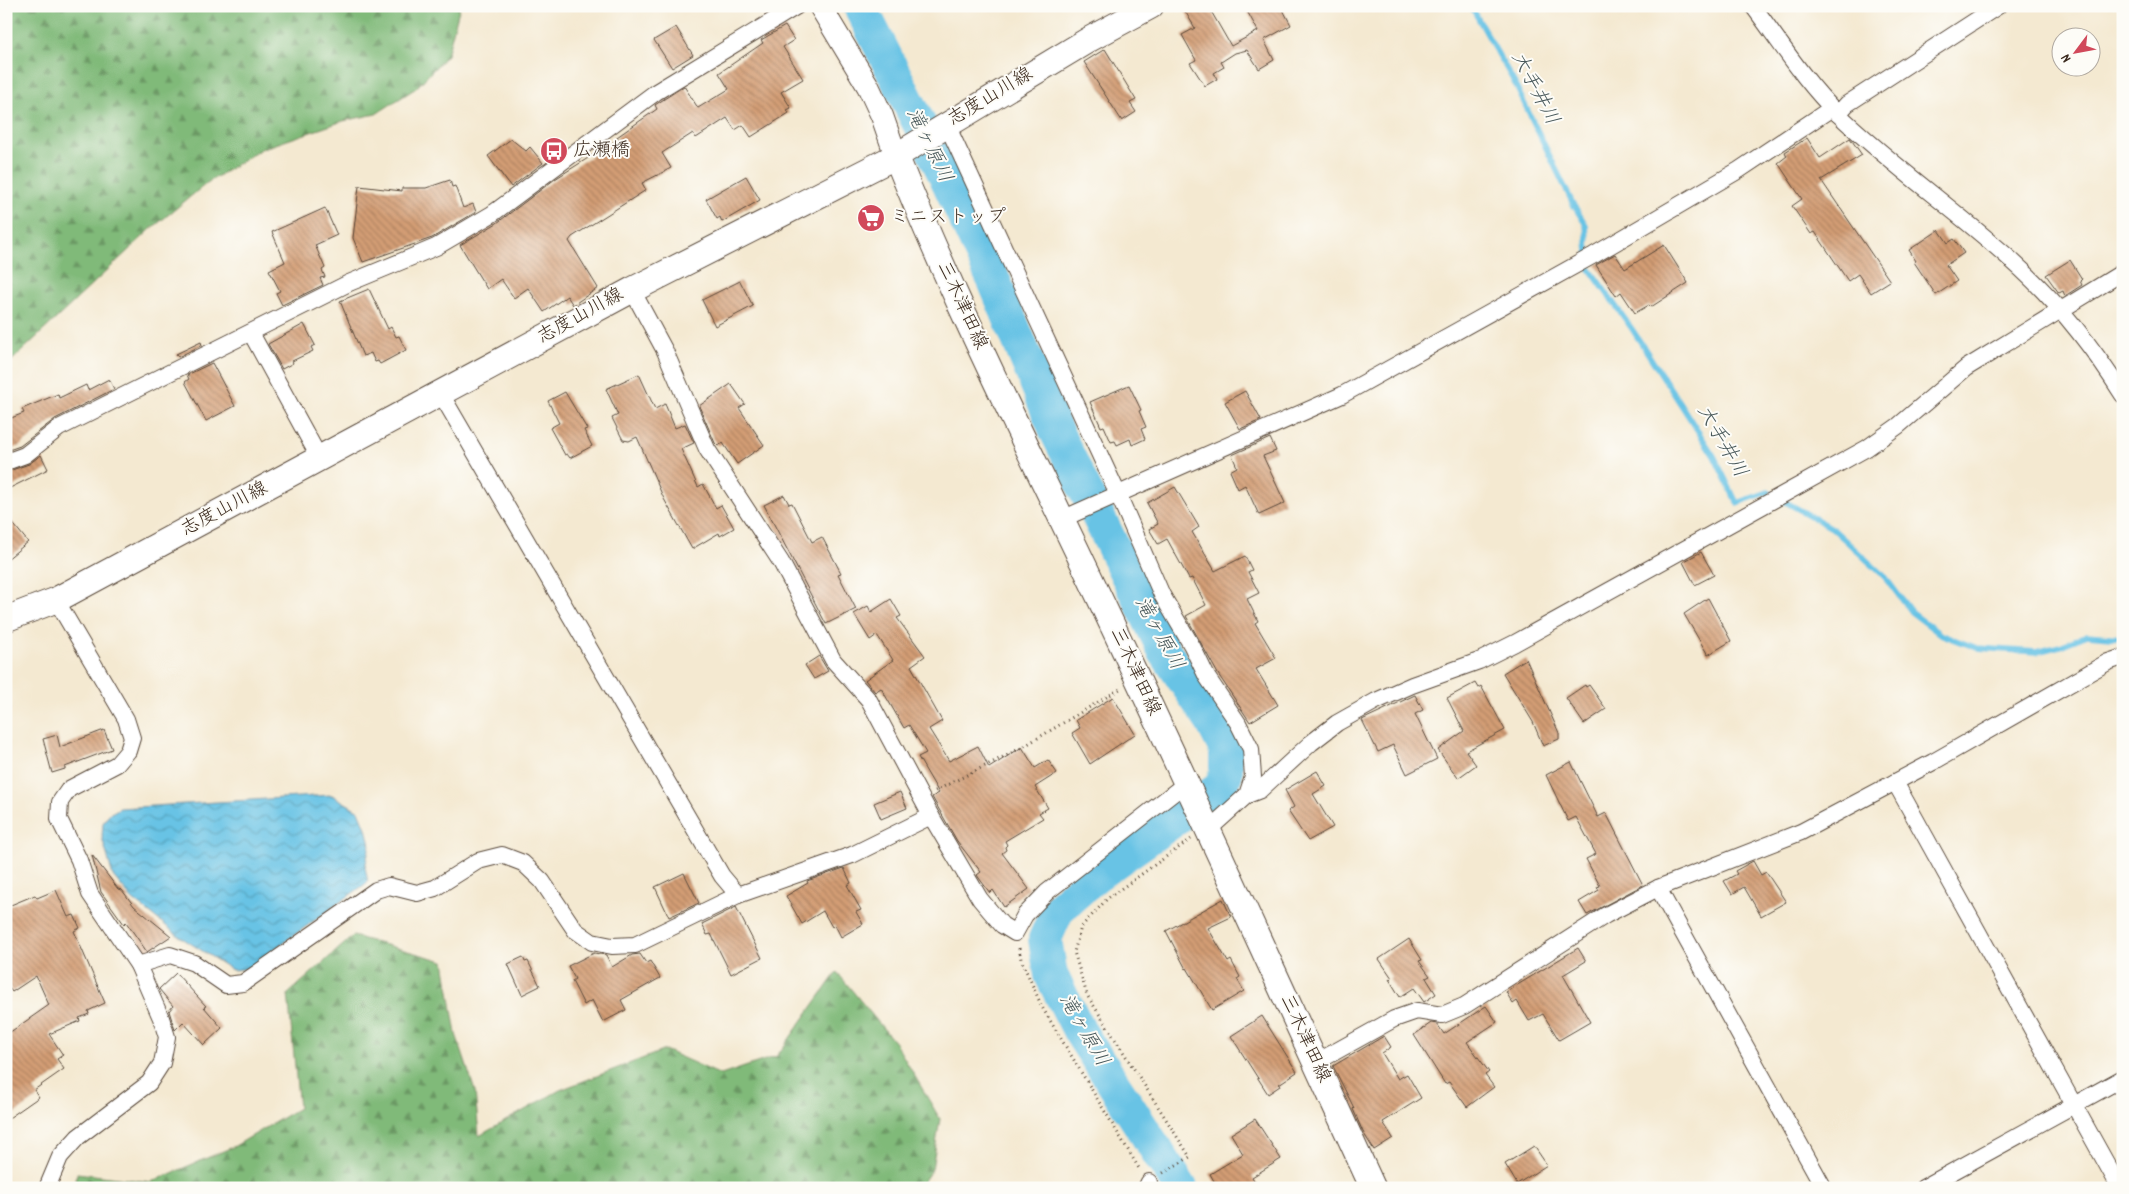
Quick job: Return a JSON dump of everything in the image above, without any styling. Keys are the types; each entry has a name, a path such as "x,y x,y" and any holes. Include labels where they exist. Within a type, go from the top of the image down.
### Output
{"main road":[{"name":"志度山川線","path":"6,619 56,600 632,290 903,151 1090,39 1151,6"},
{"name":"三木津田線","path":"903,151 921,218 962,309 1067,517 1186,787 1373,1188"}],"street":[{"path":"6,462 25,455 59,428 349,283 436,247 464,232 492,214 656,92 797,6"},
{"path":"820,6 868,86 882,116 903,151"},
{"path":"1753,6 1835,111 1887,159 2021,269 2062,310 2102,361 2123,395"},
{"path":"1067,517 1342,395 1594,256 1848,104 1998,6"},
{"path":"944,126 1113,496 1162,595 1192,646 1207,677 1238,723 1251,749 1254,777 1247,796"},
{"path":"1204,825 1247,796 1260,790 1311,743 1344,719 1412,684 1479,661 1515,643 1867,448 1898,426 1966,368 2123,272"},
{"path":"632,290 665,351 707,449 781,562 833,660 869,700 931,816 980,899 1002,925 1015,933 1025,915 1047,892 1186,787"},
{"path":"250,333 320,459"},
{"path":"441,394 722,876 738,895"},
{"path":"47,1188 48,1180 60,1157 78,1137 149,1083 162,1063 166,1037 161,1018 138,965 90,894 79,860 59,819 60,802 69,789 117,764 128,752 132,738 126,719 56,600"},
{"path":"1316,1063 1394,1019 1417,1011 1442,1015 1464,1006 1606,915 1658,888 1801,832 1896,782 2092,670 2123,657"},
{"path":"1896,782 2120,1188"},
{"path":"138,965 170,955 194,963 226,986 243,983 376,890 389,886 417,893 435,888 478,861 502,855 523,864 542,881 575,930 592,942 612,946 635,944 738,895 852,855 931,816"},
{"path":"1658,888 1824,1188"},
{"path":"1923,1188 2123,1078"}],"path":[{"path":"921,798 1021,748 1138,679"},
{"path":"1015,933 1021,959 1042,1007 1136,1166 1150,1182 1190,1157 1087,995 1074,952 1081,927 1108,898 1186,841 1204,825"}],"green space":[{"path":"6,6 460,6 447,55 416,88 376,114 343,121 261,149 207,183 151,229 6,366"},
{"path":"353,936 444,961 456,1034 475,1091 479,1136 560,1090 665,1050 721,1075 777,1056 837,972 896,1044 940,1119 932,1169 919,1188 75,1188 77,1173 151,1182 235,1146 299,1108 288,994"}],"water":[{"path":"332,795 359,811 370,845 365,867 368,882 247,969 232,970 179,936 132,899 113,876 102,837 103,823 109,814 120,808"}],"building":[{"path":"1182,6 1208,6 1231,46 1258,31 1247,11 1257,6 1281,6 1291,25 1264,40 1274,60 1259,69 1247,50 1235,53 1221,62 1224,67 1214,73 1217,79 1205,86 1190,63 1196,60 1182,35 1195,28"},
{"path":"785,26 794,40 783,47 803,79 781,92 791,108 787,110 789,113 751,137 743,125 735,130 727,118 696,138 693,133 662,153 671,168 642,183 646,190 572,237 569,241 598,288 573,305 567,296 544,312 528,288 514,298 501,279 487,289 460,245 497,223 555,179 618,139 617,137 657,109 655,105 684,86 698,108 729,89 719,73 763,43 761,40"},
{"path":"676,27 693,55 672,68 654,40"},
{"path":"1105,49 1136,100 1130,103 1136,112 1122,121 1084,62"},
{"path":"1807,138 1820,158 1850,138 1862,155 1821,180 1890,281 1871,293 1858,274 1848,281 1815,232 1811,234 1792,206 1802,199 1778,163 1787,156 1785,152"},
{"path":"511,139 526,151 530,147 543,163 511,187 488,156"},
{"path":"746,176 760,200 722,222 720,217 717,219 706,199"},
{"path":"450,180 452,187 455,186 463,208 473,204 476,212 432,238 363,262 353,238 359,186 402,191 402,188 426,188"},
{"path":"325,208 337,235 315,245 325,268 322,270 325,277 320,278 323,285 282,305 276,293 280,291 269,270 285,262 272,232"},
{"path":"1939,230 1948,243 1954,239 1964,253 1946,265 1957,281 1936,295 1914,262 1916,261 1909,250"},
{"path":"1664,245 1688,283 1651,307 1649,305 1635,313 1621,292 1616,296 1596,265 1615,254 1625,269"},
{"path":"2070,260 2082,279 2080,281 2082,285 2065,296 2063,291 2059,293 2046,275"},
{"path":"740,281 753,306 715,326 702,300"},
{"path":"369,289 388,329 391,327 396,337 399,336 406,350 380,364 378,361 375,362 371,353 363,356 340,301"},
{"path":"304,324 315,345 311,347 313,351 292,361 293,363 282,369 268,344"},
{"path":"201,342 202,345 178,357 176,354"},
{"path":"212,363 235,406 206,421 185,382 189,379 187,375"},
{"path":"639,374 655,409 665,404 675,428 685,424 694,443 681,449 698,487 703,484 716,508 721,505 734,528 720,536 719,533 692,549 664,499 637,437 629,441 623,440 612,418 618,415 606,389"},
{"path":"109,379 114,389 55,419 20,446 6,451 6,420 24,413 22,409 58,394 59,398 86,385 88,390"},
{"path":"731,384 745,404 739,408 764,445 737,464 723,443 718,446 715,443 699,406"},
{"path":"1129,385 1141,410 1139,411 1146,427 1141,429 1145,439 1132,445 1130,439 1117,445 1115,441 1111,442 1104,426 1101,427 1090,402"},
{"path":"1245,391 1261,420 1240,429 1225,402"},
{"path":"565,392 587,429 584,430 592,446 570,458 567,454 565,455 550,428 559,423 548,401"},
{"path":"1270,438 1276,451 1263,456 1285,503 1259,515 1245,485 1238,489 1230,471 1237,467 1232,455"},
{"path":"41,455 48,469 6,490 6,472 29,464"},
{"path":"1175,487 1199,527 1192,532 1215,571 1245,556 1252,570 1248,572 1259,593 1247,599 1258,621 1255,623 1276,658 1256,669 1278,705 1250,722 1218,674 1186,616 1206,605 1192,578 1189,579 1167,539 1158,544 1149,529 1158,524 1147,503"},
{"path":"784,495 789,504 792,503 812,542 822,537 841,573 838,574 856,609 826,624 764,505"},
{"path":"6,515 28,542 6,560"},
{"path":"1701,552 1714,575 1695,585 1683,562"},
{"path":"1708,598 1731,641 1708,655 1684,614"},
{"path":"891,599 901,616 897,618 925,656 911,666 942,721 929,729 949,761 978,746 989,768 1022,747 1035,768 1048,760 1057,773 1035,787 1048,808 1039,813 1043,818 1005,841 1007,845 1005,847 1006,850 1002,853 1029,889 1004,907 993,890 990,893 977,875 981,872 957,841 932,797 939,793 918,757 926,753 909,725 904,728 881,688 875,692 865,680 893,660 877,635 870,640 854,614 868,606 871,612"},
{"path":"819,656 828,671 814,679 805,665"},
{"path":"1526,659 1559,733 1559,739 1543,746 1533,722 1503,673"},
{"path":"1475,683 1478,688 1481,686 1505,730 1466,751 1476,765 1458,778 1438,750 1464,731 1447,698"},
{"path":"1585,685 1586,687 1589,685 1606,709 1584,724 1566,698"},
{"path":"1415,695 1423,710 1415,714 1437,759 1407,774 1393,745 1378,752 1362,720"},
{"path":"1113,697 1135,734 1090,764 1072,733 1080,728 1076,720"},
{"path":"104,730 112,749 52,773 43,739 57,735 60,747"},
{"path":"1571,762 1598,817 1606,813 1643,885 1587,915 1579,902 1599,890 1597,887 1600,886 1586,859 1596,854 1576,817 1568,821 1546,775"},
{"path":"1317,771 1326,786 1313,794 1333,827 1308,841 1288,811 1294,807 1285,790"},
{"path":"900,792 907,808 881,819 874,803"},
{"path":"92,855 118,889 122,890 134,906 171,936 147,952 126,922 124,924 101,892"},
{"path":"1753,861 1761,875 1766,872 1786,902 1761,916 1744,887 1732,894 1724,881 1737,874 1735,871"},
{"path":"844,868 851,883 847,885 861,910 856,912 863,924 841,937 835,925 832,927 823,911 802,924 786,896 808,883 807,881"},
{"path":"684,873 699,903 669,917 655,887"},
{"path":"56,890 68,917 74,915 80,928 74,931 105,1003 88,1011 89,1014 79,1018 80,1021 49,1034 63,1055 57,1059 64,1069 34,1090 39,1097 6,1120 6,1035 49,1005 36,976 12,992 6,984 6,907 35,895 37,898"},
{"path":"1223,899 1231,917 1208,928 1228,962 1231,960 1240,977 1237,979 1244,991 1212,1010 1186,969 1166,931"},
{"path":"736,907 762,958 731,974 711,934 707,935 702,924"},
{"path":"1409,939 1422,960 1419,961 1430,976 1426,978 1436,994 1424,1002 1414,988 1400,997 1389,979 1392,978 1379,959"},
{"path":"1578,948 1586,961 1563,975 1590,1022 1559,1040 1543,1014 1529,1021 1517,1001 1513,1004 1506,992"},
{"path":"594,953 606,955 612,967 632,955 640,954 646,963 650,961 660,978 621,1000 626,1010 603,1022 592,1000 584,1005 572,981 575,979 568,966"},
{"path":"523,957 525,962 528,961 540,986 522,995 508,964"},
{"path":"176,973 206,1006 204,1007 222,1028 204,1045 183,1022 175,1030 169,1011 173,1006 159,989"},
{"path":"1486,1006 1497,1022 1467,1042 1489,1072 1485,1075 1494,1087 1467,1107 1449,1082 1445,1084 1414,1035 1431,1023 1437,1024 1444,1034"},
{"path":"1262,1016 1297,1072 1268,1094 1231,1036"},
{"path":"1384,1036 1391,1047 1382,1053 1398,1079 1407,1074 1421,1098 1383,1122 1393,1138 1374,1150 1363,1132 1354,1108 1333,1066"},
{"path":"1255,1119 1281,1159 1252,1177 1259,1188 1218,1188 1210,1174 1243,1154 1231,1134"},
{"path":"1534,1146 1547,1165 1517,1184 1505,1164"}],"waterway":[{"name":"滝ヶ原川","path":"860,6 944,173 995,283 1056,431 1165,652 1212,722 1226,750 1226,773 1221,787 1094,877 1058,909 1045,939 1051,975 1080,1032 1181,1188"},
{"name":"大手井川","path":"1471,6 1514,82 1574,206 1586,225 1589,268 1632,329 1714,456 1737,503 1768,492 1832,528 1885,577 1911,612 1940,634 1977,648 2037,652 2060,646 2087,635 2123,638"}],"place":[{"name":"広瀬橋","path":"554,151"},
{"name":"ミニストップ","path":"871,218"}]}
